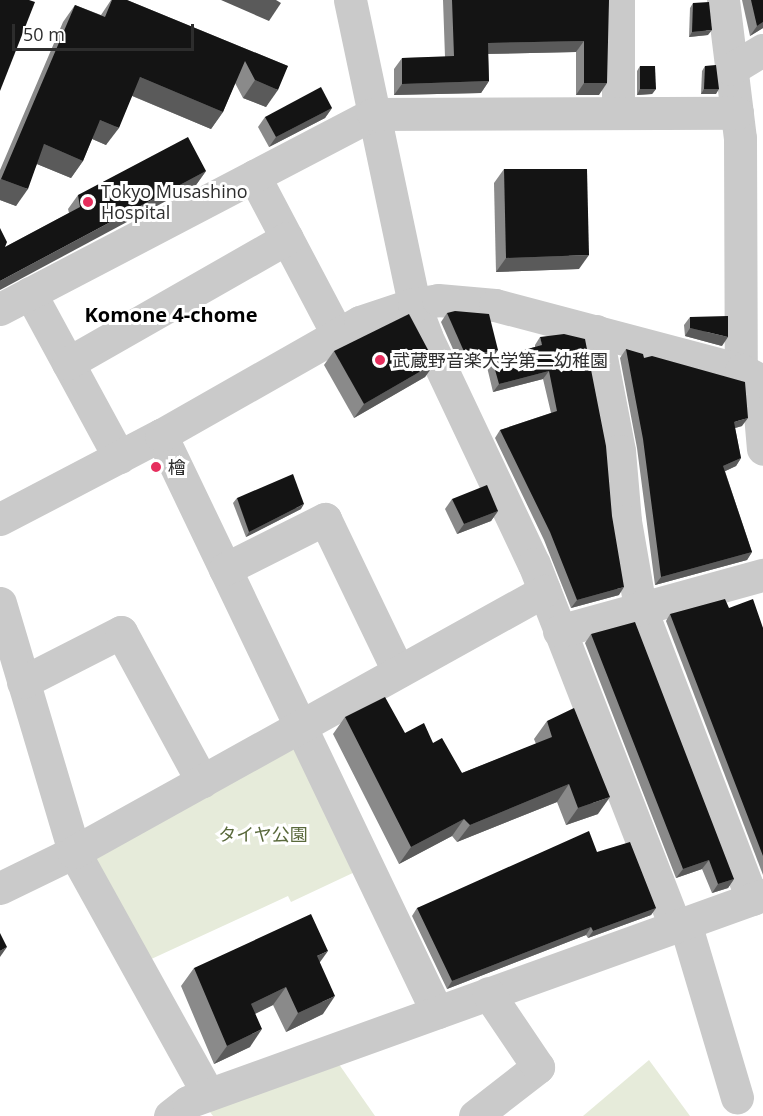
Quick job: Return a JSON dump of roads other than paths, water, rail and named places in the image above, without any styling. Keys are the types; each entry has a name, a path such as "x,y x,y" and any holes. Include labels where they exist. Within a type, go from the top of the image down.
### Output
{"street":[{"path":"350,0 414,304 544,591 680,925 737,1097"},
{"path":"618,0 618,113"},
{"path":"723,0 737,113 754,377 763,449"},
{"path":"731,69 763,50"},
{"path":"0,309 373,114 737,113"},
{"path":"254,176 338,335"},
{"path":"68,363 287,238"},
{"path":"30,293 119,457"},
{"path":"0,519 161,435 360,322 414,304 467,301 596,331 754,377"},
{"path":"170,1116 189,1102 208,1094 757,897 640,607 625,521 619,451 596,331"},
{"path":"161,435 437,1012"},
{"path":"225,569 325,519 398,672"},
{"path":"559,631 763,575"},
{"path":"0,888 74,852 544,591"},
{"path":"0,603 15,680 74,852 208,1094"},
{"path":"15,680 122,632 202,781"},
{"path":"475,1116 538,1067 488,993"}],"place":[{"name":"Tokyo Musashino Hospital","path":"88,202"},
{"name":"武蔵野音楽大学第二幼稚園","path":"380,360"},
{"name":"檜","path":"156,467"}],"district":[{"name":"Komone 4-chome","path":"171,314"}],"park label":[{"name":"タイヤ公園","path":"263,834"}]}
